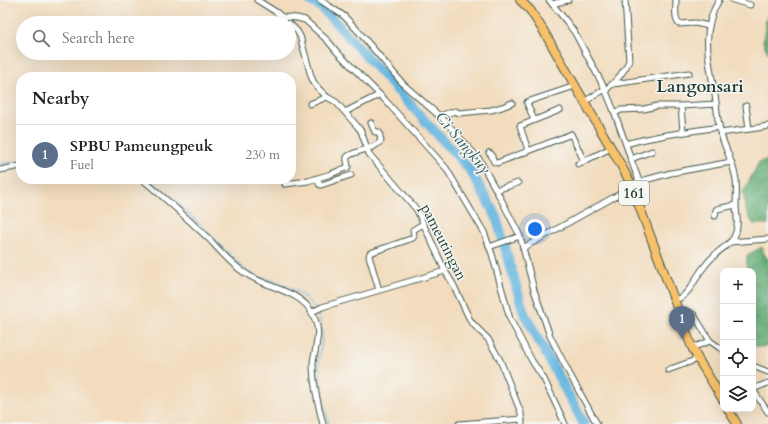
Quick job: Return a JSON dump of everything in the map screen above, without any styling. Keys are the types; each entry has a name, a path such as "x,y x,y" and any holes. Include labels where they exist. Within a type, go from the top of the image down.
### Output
{"main road":[{"name":"161","path":"524,1 543,30 622,167 634,184 646,223 691,345 720,395"},
{"path":"730,412 737,424"}],"street":[{"name":"pameutingan","path":"257,0 281,16"},
{"path":"320,0 344,16 404,85 439,116 479,159 496,190 523,248 534,290 550,336 597,424"},
{"path":"550,1 552,4 568,0"},
{"path":"584,102 605,89 606,90 613,84 626,68 629,61 625,0"},
{"path":"676,0 676,20 679,24 695,23 709,26"},
{"path":"674,299 680,298 686,293 701,270 734,237 737,226 736,179 720,130 708,50 710,20 719,0"},
{"path":"733,0 750,5"},
{"path":"550,1 575,33 605,89 630,157 634,184"},
{"path":"296,18 305,20 328,41 446,168 484,232 490,246 510,319 532,361 544,380 565,424"},
{"name":"pameutingan","path":"296,30 300,36 314,83 327,97 336,102 361,131 369,154 417,210 445,271 453,284 470,320 488,339 500,360 512,390 522,422"},
{"path":"613,84 689,73"},
{"path":"534,120 527,102 575,86"},
{"path":"345,112 379,95"},
{"path":"310,104 327,97"},
{"path":"439,116 455,111 459,113 491,110 512,103"},
{"path":"614,111 657,106 716,104"},
{"path":"681,106 683,132"},
{"path":"746,106 749,129"},
{"path":"528,150 520,126 560,110"},
{"path":"296,183 308,181 346,168 348,165 348,156 380,143 379,132 375,132 371,123"},
{"path":"625,142 626,144 643,139 683,132 749,129 768,126"},
{"path":"489,153 491,153 494,162 497,163 569,134 571,134 581,162 611,148"},
{"path":"630,157 631,159 652,152"},
{"path":"523,248 634,184 671,173 731,162"},
{"path":"0,170 16,167"},
{"path":"317,178 319,184 321,185 351,175"},
{"path":"496,190 518,183"},
{"path":"148,184 189,220 240,270 258,281 279,289 303,302 314,311 318,327 313,362 314,379 323,424"},
{"path":"715,216 717,209 736,205"},
{"path":"379,290 369,256 370,253 413,238 413,229 423,224"},
{"path":"490,246 518,236"},
{"path":"730,242 768,240"},
{"path":"314,311 445,271"},
{"path":"679,314 685,315 690,313 694,315 710,341 720,348"},
{"path":"691,345 697,346 710,341"},
{"path":"668,370 698,359"},
{"path":"756,367 768,372"},
{"path":"756,388 768,383"},
{"path":"756,394 768,412"},
{"path":"459,424 522,422"}],"green space":[{"path":"768,13 768,53 763,42"},
{"path":"768,159 768,224 753,224 746,211 743,192 759,162"},
{"path":"762,247 764,254 768,259 768,346 756,346 756,268 746,268 747,255"}],"waterway":[{"name":"Ci Sangkuy","path":"309,0 321,7 470,170 496,216 524,313 584,424"},
{"path":"0,164 16,162"},
{"path":"155,184 193,218 246,271 252,274"},
{"path":"255,276 296,291 315,309"},
{"path":"317,312 322,332 322,342 319,355 320,384 329,424"}],"place":[{"name":"SPBU Pameungpeuk","path":"682,339"}],"district":[{"name":"Langonsari","path":"700,86"}]}
